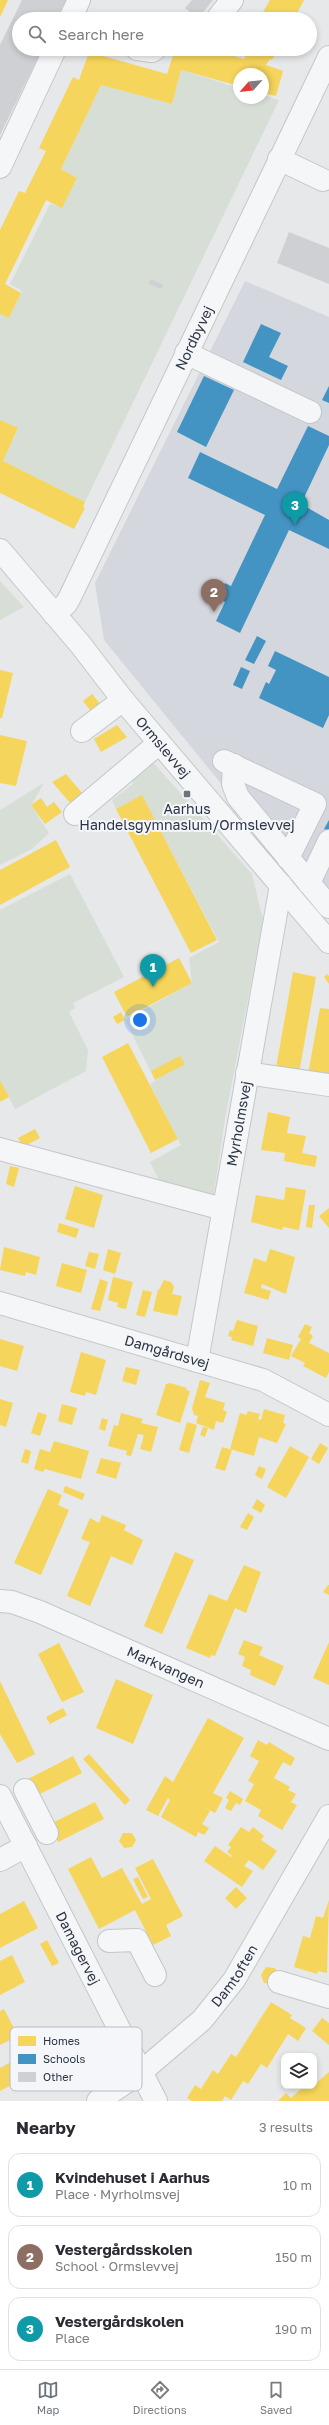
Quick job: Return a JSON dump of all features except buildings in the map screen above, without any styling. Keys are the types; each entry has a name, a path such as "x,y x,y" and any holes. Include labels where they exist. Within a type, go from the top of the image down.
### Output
{"street":[{"path":"73,12 79,0"},
{"path":"223,12 232,0"},
{"path":"0,167 53,56"},
{"name":"Nordbyvej","path":"54,614 66,604 70,597 329,57"},
{"path":"279,160 327,178"},
{"path":"186,353 310,412"},
{"name":"Ormslevvej","path":"0,550 80,644 159,743 329,942"},
{"path":"82,731 124,700"},
{"path":"75,814 159,743"},
{"path":"288,858 315,804 229,763 233,784 238,797 288,858 329,907"},
{"path":"309,883 329,841"},
{"name":"Myrholmsvej","path":"197,1361 281,886"},
{"path":"248,1073 329,1085"},
{"path":"0,1149 223,1209"},
{"name":"Damgårdsvej","path":"0,1303 263,1380 329,1415"},
{"name":"Markvangen","path":"0,1601 12,1602 40,1612 329,1739"},
{"path":"25,1790 43,1809 47,1833"},
{"name":"Damagervej","path":"0,1796 118,2027"},
{"path":"14,1824 43,1809"},
{"name":"Damtoften","path":"142,2071 202,2020 234,1980 329,1816"},
{"path":"0,1860 26,1846"},
{"path":"109,1941 137,1940 155,1975"},
{"path":"279,1982 329,1997"},
{"name":"Damagervej","path":"142,2074 156,2101"},
{"name":"Damtoften","path":"98,2101 113,2091"}],"shaded area":[{"path":"181,70 233,86 233,104 269,104 269,97 279,100 85,502 3,461 18,429 0,420 0,314 9,318 22,291 10,284 50,204 62,207 77,178 61,169 101,85 172,104"},
{"path":"245,281 329,317 329,916 104,640 95,583"},
{"path":"0,581 24,607 0,620"},
{"path":"151,760 252,874 263,920 225,1119 213,1199 162,1186 150,1162 181,1145 150,1084 161,1077 155,1080 125,1020 192,983 189,958 219,942 142,796 116,809 112,800 133,784 131,778"},
{"path":"44,783 31,805 49,833 32,849 0,865 0,810"},
{"path":"70,874 124,977 73,1003 75,1008 69,1012 88,1050 86,1071 15,1109 0,1080 0,910"}],"place":[{"name":"Vestergårdskolen","path":"295,525"},
{"name":"Vestergårdsskolen","path":"214,612"},
{"name":"Aarhus Handelsgymnasium/Ormslevvej","path":"187,794"},
{"name":"Kvindehuset i Aarhus","path":"153,987"}]}
